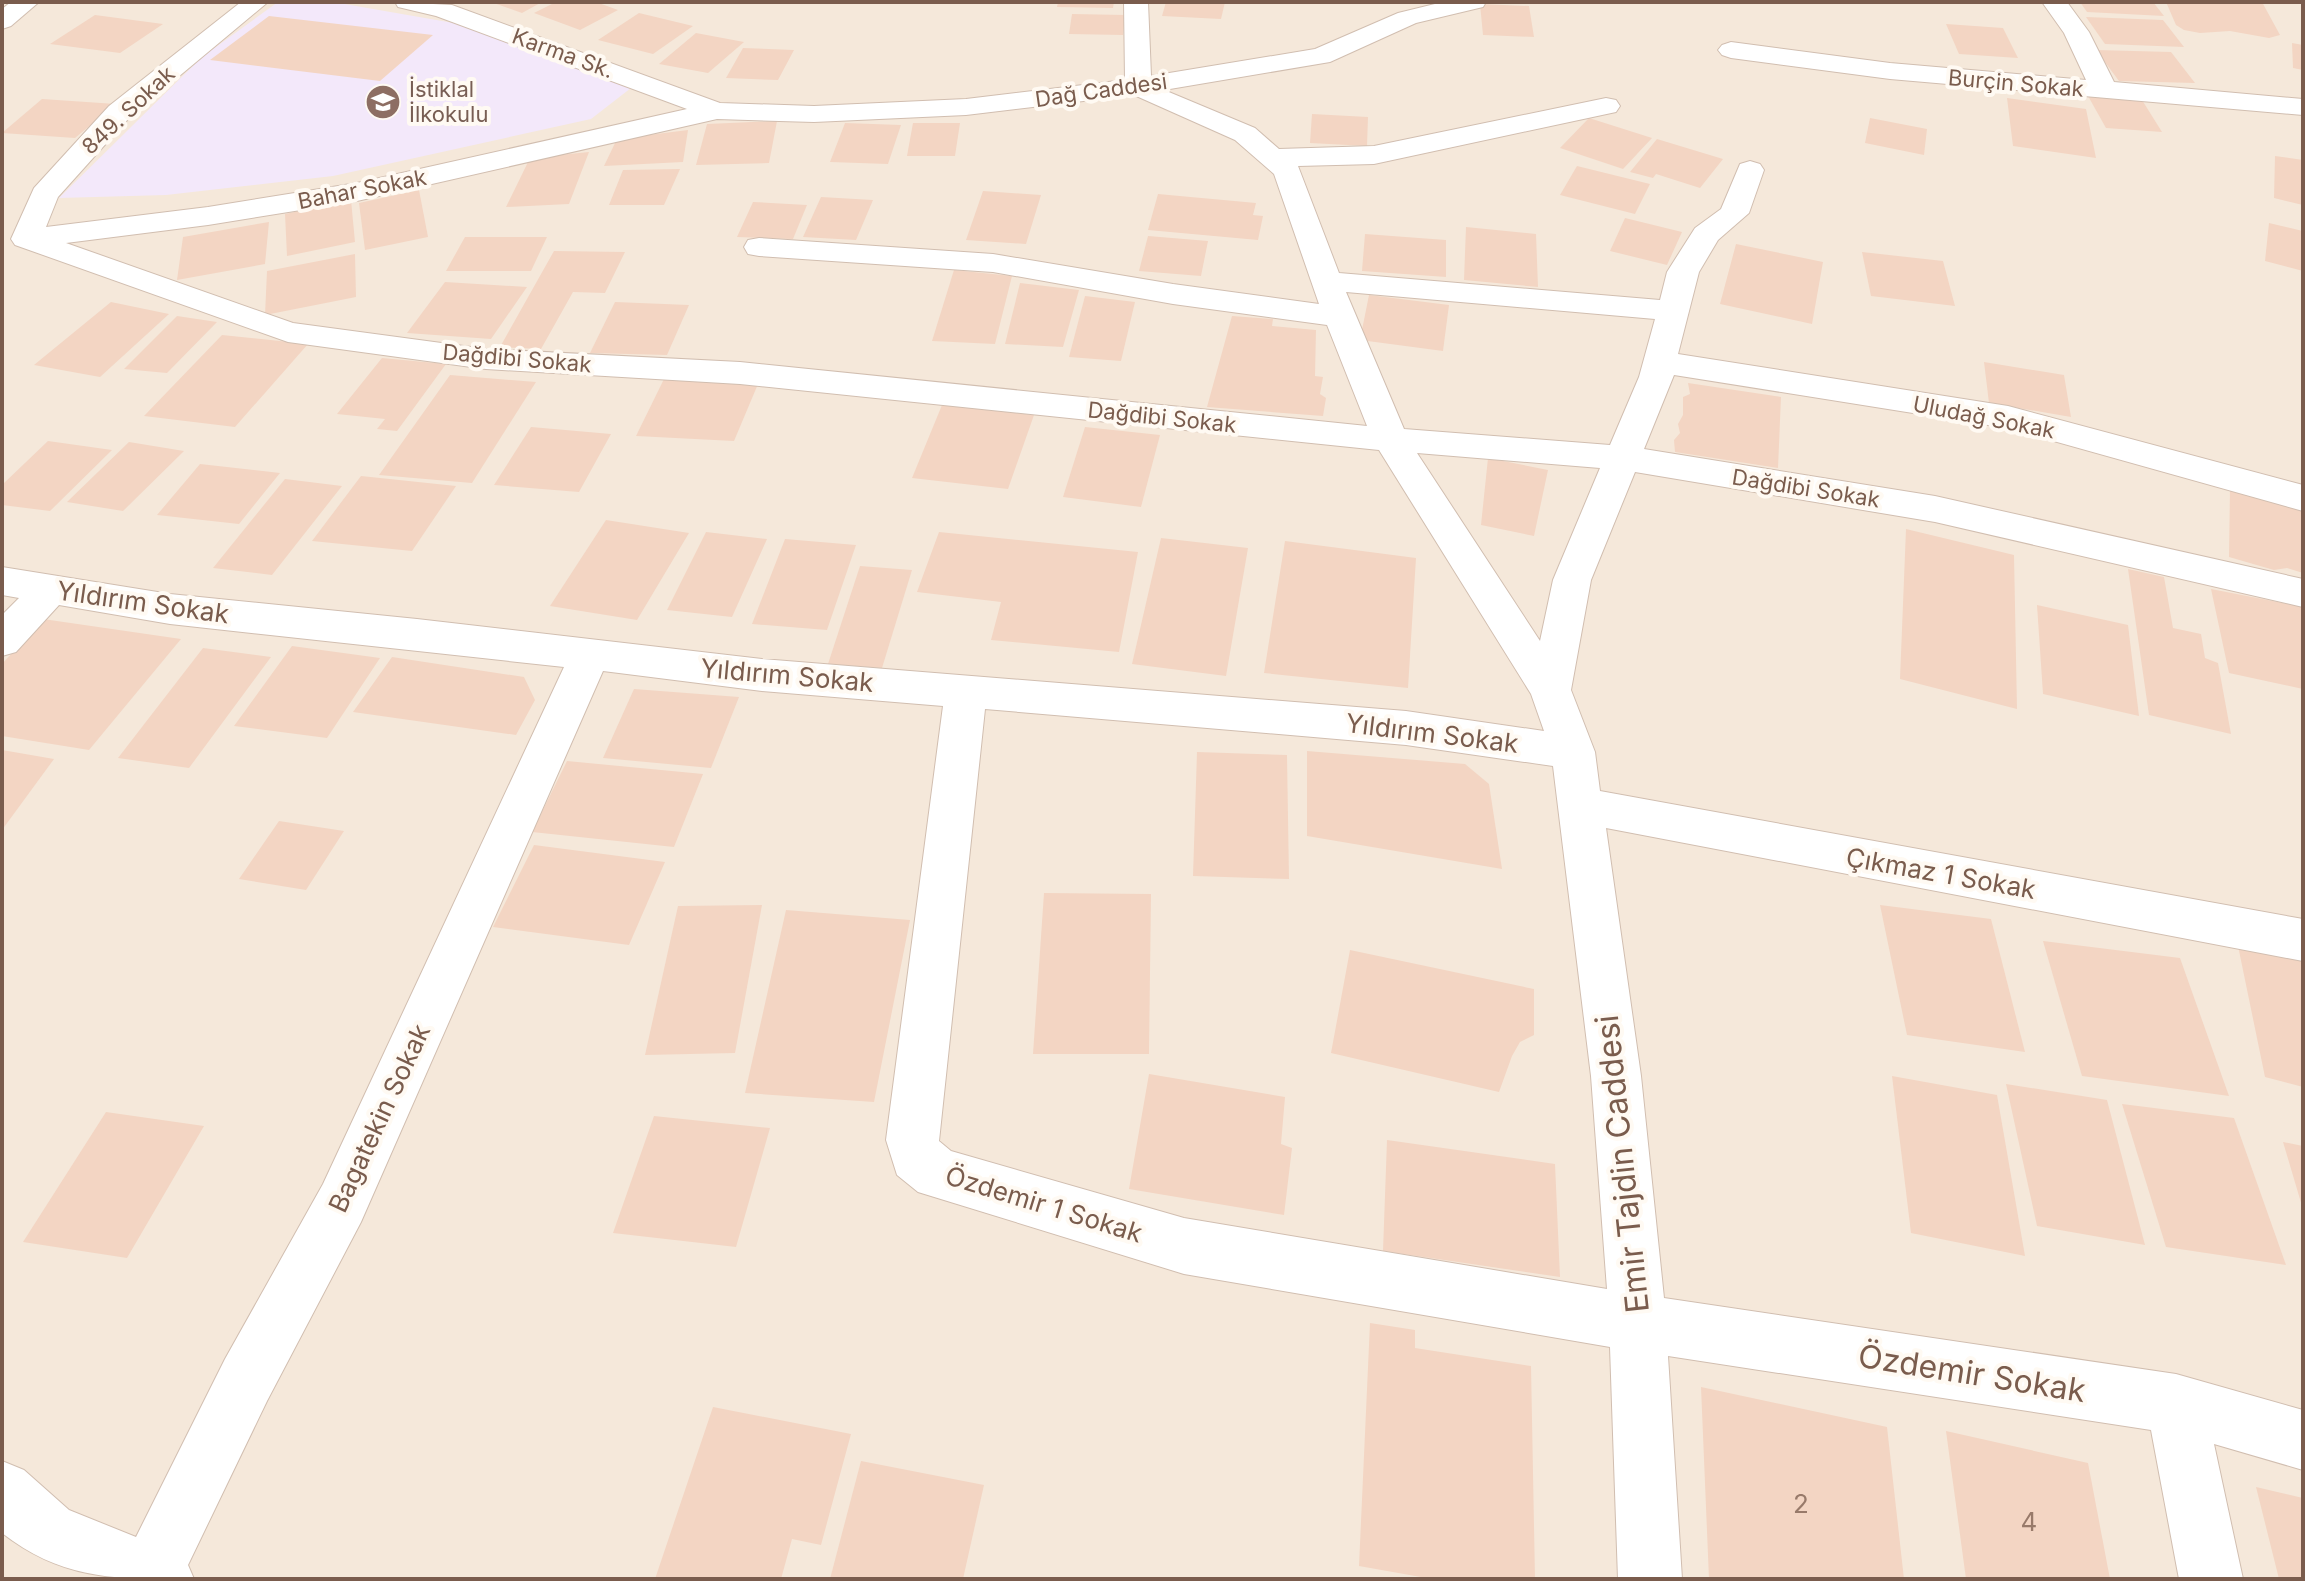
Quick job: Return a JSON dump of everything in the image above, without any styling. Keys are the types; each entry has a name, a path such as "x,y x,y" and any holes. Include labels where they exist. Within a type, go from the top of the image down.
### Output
{"street":[{"path":"2,21 27,2"},
{"name":"849. Sokak","path":"14,240 44,194 119,112 256,2"},
{"name":"Karma Sk.","path":"407,2 443,10 717,111"},
{"path":"1136,2 1138,86"},
{"name":"Dağ Caddesi","path":"717,111 814,114 966,107 1138,86 1321,56 1407,18 1474,2"},
{"path":"2054,2 2076,32 2105,91"},
{"name":"Burçin Sokak","path":"1731,50 1890,71 2303,107"},
{"name":"Emir Tajdin Caddesi","path":"1138,86 1163,100 1245,134 1287,171 1326,281 1391,441 1550,690 1573,752 1616,1076 1638,1323 1650,1579"},
{"path":"1272,158 1374,155 1606,106"},
{"name":"Bahar Sokak","path":"14,240 208,216 357,192 717,111"},
{"path":"1550,690 1572,580 1624,458 1660,362 1683,272 1706,234 1734,213 1750,170"},
{"name":"Dağdibi Sokak","path":"14,240 288,332 486,359 740,373 1391,441 1624,458 1935,509 2303,593"},
{"path":"759,247 993,263 1173,294 1342,317"},
{"path":"1326,281 1673,311"},
{"name":"Uludağ Sokak","path":"1660,362 2008,417 2303,498"},
{"name":"Yıldırım Sokak","path":"2,581 170,609 762,675 1406,728 1573,752"},
{"path":"2,641 51,589"},
{"name":"Bagatekin Sokak","path":"157,1576 246,1380 342,1203 590,654"},
{"name":"Özdemir 1 Sokak","path":"966,692 912,1140 916,1157 937,1173 1184,1246 1638,1323"},
{"name":"Çıkmaz 1 Sokak","path":"1579,805 2303,940"},
{"name":"Özdemir Sokak","path":"1638,1323 2176,1404 2303,1440"},
{"path":"2176,1404 2211,1579"},
{"path":"2,1492 48,1533 157,1576"}],"shaded area":[{"path":"2,2 2303,2 2303,1579 2,1579"},
{"name":"İstiklal İlkokulu","path":"278,2 333,2 465,25 631,88 591,119 333,176 166,195 59,198 202,57"}],"building":[{"path":"491,2 542,2 522,13"},
{"path":"556,2 596,2 618,10 580,30 534,13"},
{"path":"1058,2 1114,2 1113,8 1057,7"},
{"path":"1166,2 1225,2 1221,19 1162,16"},
{"path":"2080,2 2153,2 2164,16 2087,12"},
{"path":"2166,2 2262,2 2280,35 2269,38 2230,31 2200,33 2184,30 2176,25"},
{"path":"1480,4 1529,6 1534,37 1483,35"},
{"path":"639,13 693,26 653,54 598,40"},
{"path":"1072,14 1125,15 1123,35 1069,34"},
{"path":"95,15 163,24 120,53 50,44"},
{"path":"269,16 433,35 380,81 210,60"},
{"path":"2086,17 2163,20 2184,47 2105,44"},
{"path":"1946,24 2003,28 2018,58 1959,54"},
{"path":"696,33 744,42 708,73 659,64"},
{"path":"2292,43 2303,45 2303,70 2293,68"},
{"path":"743,48 794,50 778,80 726,78"},
{"path":"2096,50 2171,52 2195,83 2119,81"},
{"path":"2088,96 2142,100 2162,132 2106,128"},
{"path":"2007,98 2086,109 2096,158 2013,146"},
{"path":"42,99 116,104 75,138 2,133"},
{"path":"1312,114 1368,117 1367,146 1310,143"},
{"path":"1589,118 1652,138 1623,169 1560,148"},
{"path":"1870,118 1927,129 1924,155 1865,143"},
{"path":"777,121 769,163 696,165 707,124"},
{"path":"845,123 901,125 888,164 830,162"},
{"path":"913,123 960,123 955,156 907,156"},
{"path":"688,130 683,162 604,166 617,139"},
{"path":"1657,139 1723,159 1700,188 1656,174 1653,178 1630,172"},
{"path":"589,152 569,204 506,207 530,158"},
{"path":"2275,156 2303,160 2303,205 2274,198"},
{"path":"1577,166 1650,184 1635,214 1560,195"},
{"path":"680,169 664,205 609,205 623,170"},
{"path":"419,190 428,237 365,250 359,203"},
{"path":"983,191 1041,195 1026,244 966,240"},
{"path":"1158,194 1256,203 1253,215 1263,216 1258,240 1148,230"},
{"path":"821,197 873,200 856,240 803,237"},
{"path":"351,200 355,242 287,256 285,214"},
{"path":"753,202 807,205 793,239 737,237"},
{"path":"1625,218 1682,232 1667,265 1610,251"},
{"path":"269,222 265,264 177,280 183,237"},
{"path":"2269,223 2303,231 2303,271 2265,261"},
{"path":"1466,227 1536,234 1538,287 1464,280"},
{"path":"1365,234 1446,240 1446,277 1362,271"},
{"path":"1148,236 1208,241 1201,276 1139,271"},
{"path":"465,237 547,237 531,271 446,271"},
{"path":"1736,244 1823,262 1812,324 1720,304"},
{"path":"554,251 625,252 605,293 573,292 541,349 500,347"},
{"path":"1862,252 1943,261 1955,306 1871,296"},
{"path":"355,254 356,297 265,315 267,271"},
{"path":"954,270 1012,276 995,344 932,341"},
{"path":"445,282 527,287 491,339 407,333"},
{"path":"1020,283 1079,290 1063,347 1005,344"},
{"path":"1369,295 1449,305 1443,351 1360,340"},
{"path":"1085,296 1135,302 1121,361 1069,357"},
{"path":"111,302 169,314 100,377 34,365"},
{"path":"615,302 689,305 667,355 590,353"},
{"path":"177,316 217,322 167,373 124,369"},
{"path":"1232,316 1273,319 1272,326 1316,330 1315,376 1323,377 1320,394 1326,398 1323,416 1207,407"},
{"path":"222,335 308,344 235,427 144,416"},
{"path":"382,358 446,364 397,431 377,429 385,419 337,414"},
{"path":"1984,362 2064,375 2071,417 1989,403"},
{"path":"450,375 536,382 472,483 379,475"},
{"path":"664,379 758,384 734,441 636,436"},
{"path":"1688,383 1781,397 1778,468 1675,452 1674,440 1680,433 1678,424 1683,415 1683,397 1690,394"},
{"path":"942,405 1034,415 1008,489 912,478"},
{"path":"531,427 611,434 579,492 494,485"},
{"path":"1085,427 1160,435 1141,507 1063,497"},
{"path":"48,441 112,450 50,511 2,505 2,485"},
{"path":"129,442 184,451 123,511 67,502"},
{"path":"1488,458 1548,470 1534,536 1481,525"},
{"path":"200,464 280,473 239,524 157,515"},
{"path":"361,476 456,486 412,551 312,541"},
{"path":"285,479 342,486 272,575 213,568"},
{"path":"2230,489 2303,509 2303,573 2287,568 2274,570 2229,557"},
{"path":"606,520 689,533 637,620 550,606"},
{"path":"1906,529 2014,555 2017,709 1900,679"},
{"path":"706,532 767,539 732,617 667,610"},
{"path":"939,532 1138,552 1119,652 991,640 1001,602 917,592"},
{"path":"1161,538 1248,548 1226,676 1132,664"},
{"path":"785,539 856,545 827,630 752,624"},
{"path":"1285,541 1416,558 1408,688 1264,673"},
{"path":"860,566 912,570 882,668 828,664"},
{"path":"2128,569 2164,577 2173,628 2201,634 2205,658 2218,663 2231,734 2149,715"},
{"path":"2211,589 2303,607 2303,689 2229,673"},
{"path":"2037,605 2128,625 2139,716 2043,694"},
{"path":"43,619 181,639 89,750 2,736 2,664"},
{"path":"292,646 380,658 327,738 234,726"},
{"path":"203,648 271,657 189,768 118,758"},
{"path":"392,657 524,677 535,700 516,735 353,712"},
{"path":"634,689 739,697 711,768 603,758"},
{"path":"2,750 54,759 2,830"},
{"path":"1307,751 1465,764 1489,784 1502,869 1307,836"},
{"path":"1197,752 1287,755 1289,879 1193,876"},
{"path":"567,761 703,774 674,847 532,832"},
{"path":"279,821 344,831 306,890 239,879"},
{"path":"534,845 665,862 629,945 493,927"},
{"path":"1044,893 1151,894 1149,1054 1033,1054"},
{"path":"762,905 735,1053 645,1055 678,906"},
{"path":"1880,905 1991,919 2025,1052 1907,1035"},
{"path":"786,910 910,920 874,1102 745,1093"},
{"path":"2043,941 2180,958 2229,1096 2082,1076"},
{"path":"2237,941 2303,957 2303,1087 2265,1077"},
{"path":"1350,950 1534,989 1534,1035 1520,1042 1499,1092 1331,1053"},
{"path":"1149,1074 1285,1097 1281,1144 1292,1148 1284,1215 1129,1189"},
{"path":"1892,1076 1997,1095 2025,1256 1911,1233"},
{"path":"2006,1084 2107,1100 2145,1245 2037,1226"},
{"path":"2122,1104 2234,1118 2286,1265 2166,1247"},
{"path":"106,1112 204,1126 127,1258 23,1242"},
{"path":"654,1116 770,1128 736,1247 613,1233"},
{"path":"1387,1140 1555,1164 1560,1277 1383,1251"},
{"path":"2283,1142 2303,1146 2303,1206 2302,1206"},
{"path":"1370,1323 1415,1330 1415,1348 1531,1366 1535,1579 1432,1579 1359,1566"},
{"path":"1701,1387 1887,1427 1904,1579 1709,1579"},
{"path":"713,1407 851,1434 821,1545 792,1539 781,1579 655,1579"},
{"path":"1946,1431 2088,1463 2110,1579 1966,1579"},
{"path":"861,1461 984,1485 963,1579 830,1579"},
{"path":"2256,1487 2303,1498 2303,1579 2279,1579"}],"place":[{"name":"İstiklal İlkokulu","path":"383,102"}]}
